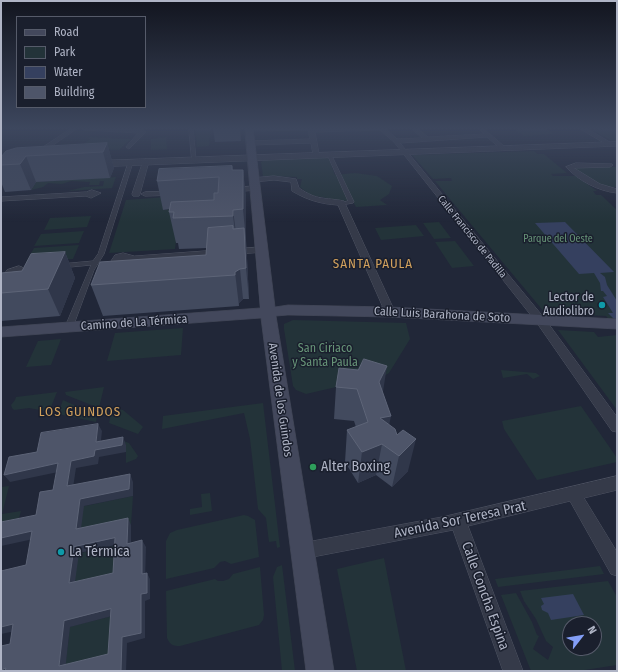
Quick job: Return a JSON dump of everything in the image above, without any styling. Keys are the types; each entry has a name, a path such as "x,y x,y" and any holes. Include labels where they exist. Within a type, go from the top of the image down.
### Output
{"main road":[{"name":"Avenida de los Guindos","path":"252,159 268,312 320,671"},
{"name":"Calle Luis Barahona de Soto","path":"268,312 295,310 390,312 617,324"},
{"name":"Camino de La Térmica","path":"1,332 268,312"}],"street":[{"path":"85,164 206,159"},
{"path":"224,190 255,184 274,178 294,180 294,189 307,198 325,202 351,202 331,159"},
{"name":"Calle Francisco de Padilla","path":"410,159 541,321 617,427"},
{"path":"69,327 91,270 101,254 131,162"},
{"path":"146,162 135,196 138,197 145,194 181,192"},
{"path":"610,165 576,165 569,167 604,190 617,191"},
{"path":"1,199 87,194"},
{"path":"341,203 390,312"},
{"path":"130,259 261,250"},
{"path":"49,267 95,263"},
{"name":"Avenida Sor Teresa Prat","path":"302,551 458,522 617,483"},
{"path":"574,494 617,568"},
{"name":"Calle Concha Espina","path":"458,522 513,671"}],"green space":[{"path":"329,159 335,175 355,173 377,176 392,186 389,194 380,200 387,205 356,207 352,200 343,201 310,195 300,187 302,179 297,179 297,177 263,176 261,162 264,160"},
{"name":"Parque del Oeste","path":"416,159 550,159 567,173 551,174 553,176 576,176 597,191 593,191 596,195 601,195 617,210 617,329 606,316 545,313 435,181 452,181 451,178 433,179"},
{"path":"573,167 617,167 617,187 602,187"},
{"path":"116,177 112,188 68,191 84,187 103,186 104,181 100,181 99,185 89,185 90,182 71,181 62,184 48,183 43,187 31,190 36,182"},
{"path":"166,197 163,210 173,209 177,233 175,249 109,253 126,200"},
{"path":"91,216 87,227 44,230 50,218"},
{"path":"439,222 451,238 434,239 423,223"},
{"path":"416,225 424,236 381,240 375,228"},
{"path":"84,231 79,243 34,246 41,234"},
{"path":"455,241 474,266 452,268 435,242"},
{"path":"79,245 73,259 26,262 34,248"},
{"name":"San Ciriaco y Santa Paula","path":"293,320 406,323 410,339 389,373 384,376 306,394 296,390 293,386 284,324"},
{"path":"183,328 181,355 107,361 115,333"},
{"path":"558,330 594,332 598,337 617,335 617,410"},
{"path":"61,339 51,365 26,367 38,341"},
{"path":"501,370 536,373 540,376 533,379 527,374 503,378"},
{"path":"104,387 99,408 66,395 65,392"},
{"path":"57,392 51,407 45,411 29,408 14,410 11,405 16,397"},
{"path":"63,400 97,416 96,422 58,414"},
{"path":"263,403 280,547 277,548 276,541 269,542 266,518 258,509 250,439 244,413 162,429 163,416"},
{"path":"581,406 617,458 617,462 537,480 504,429 502,421"},
{"path":"118,409 123,410 143,427 138,434 109,423 111,413"},
{"path":"118,439 129,443 138,456 136,459 126,463 126,445"},
{"path":"9,486 2,514 21,511 19,518 1,522 1,487"},
{"path":"210,493 212,511 190,515 190,509 202,507 201,494"},
{"path":"133,496 131,525 67,532 70,509"},
{"path":"244,515 255,520 259,557 231,564 225,561 220,562 214,568 166,579 166,541 170,533 177,530"},
{"path":"131,542 130,551 117,579 59,584 63,557"},
{"path":"384,558 406,671 357,671 337,569"},
{"path":"282,565 295,671 282,671 273,577 277,567"},
{"path":"600,566 604,574 498,587 495,579"},
{"path":"260,567 264,615 263,620 259,625 180,646 169,642 167,638 166,591 215,579 218,581 223,581 229,579 233,574"},
{"path":"608,581 617,597 617,665 578,671 531,671 501,595 516,593 532,622 537,635 539,636 533,649 548,660 553,647 546,641 536,619 524,601 520,591"},
{"path":"116,615 126,656 48,671 49,664 66,659 69,637 53,631"}],"water":[{"path":"565,222 614,272 600,273 605,277 607,285 617,301 617,322 608,313 613,313 603,297 607,296 603,291 601,291 600,283 594,273 579,274 535,223"},
{"path":"573,594 584,615 562,616 562,618 551,620 548,613 542,610 541,606 544,604 541,598"}],"building":[{"path":"1,159 23,159 20,164 1,165"},
{"path":"232,166 232,170 243,170 243,209 233,210 233,216 173,218 174,212 169,212 171,202 214,200 214,193 218,193 219,177 157,181 159,169"},
{"path":"233,226 233,229 244,228 246,268 235,272 235,275 91,285 100,262 206,255 208,228"},
{"path":"65,252 48,289 1,293 1,273 22,271 31,254"},
{"path":"364,359 387,366 379,382 391,416 380,418 395,429 397,435 403,430 416,439 399,456 382,444 362,452 347,430 368,422 357,389 336,387 339,368 358,370"},
{"name":"La Térmica","path":"98,424 96,442 123,437 122,445 95,450 94,456 71,461 67,486 130,474 129,489 80,499 76,529 128,518 127,544 142,540 142,574 147,573 147,593 141,594 141,633 122,637 121,671 5,671 6,668 1,670 1,646 10,644 13,624 1,627 1,571 26,565 32,531 1,538 1,522 36,515 40,492 53,490 58,463 4,475 9,457 37,452 41,433","holes":["115,538 113,573 69,583 74,547","111,609 108,654 59,666 64,621"]}],"place":[{"name":"Lector de Audiolibro","path":"602,305"},
{"name":"Alter Boxing","path":"313,467"},
{"name":"La Térmica","path":"61,552"}],"district":[{"name":"SANTA PAULA","path":"373,264"},
{"name":"LOS GUINDOS","path":"80,412"}]}
